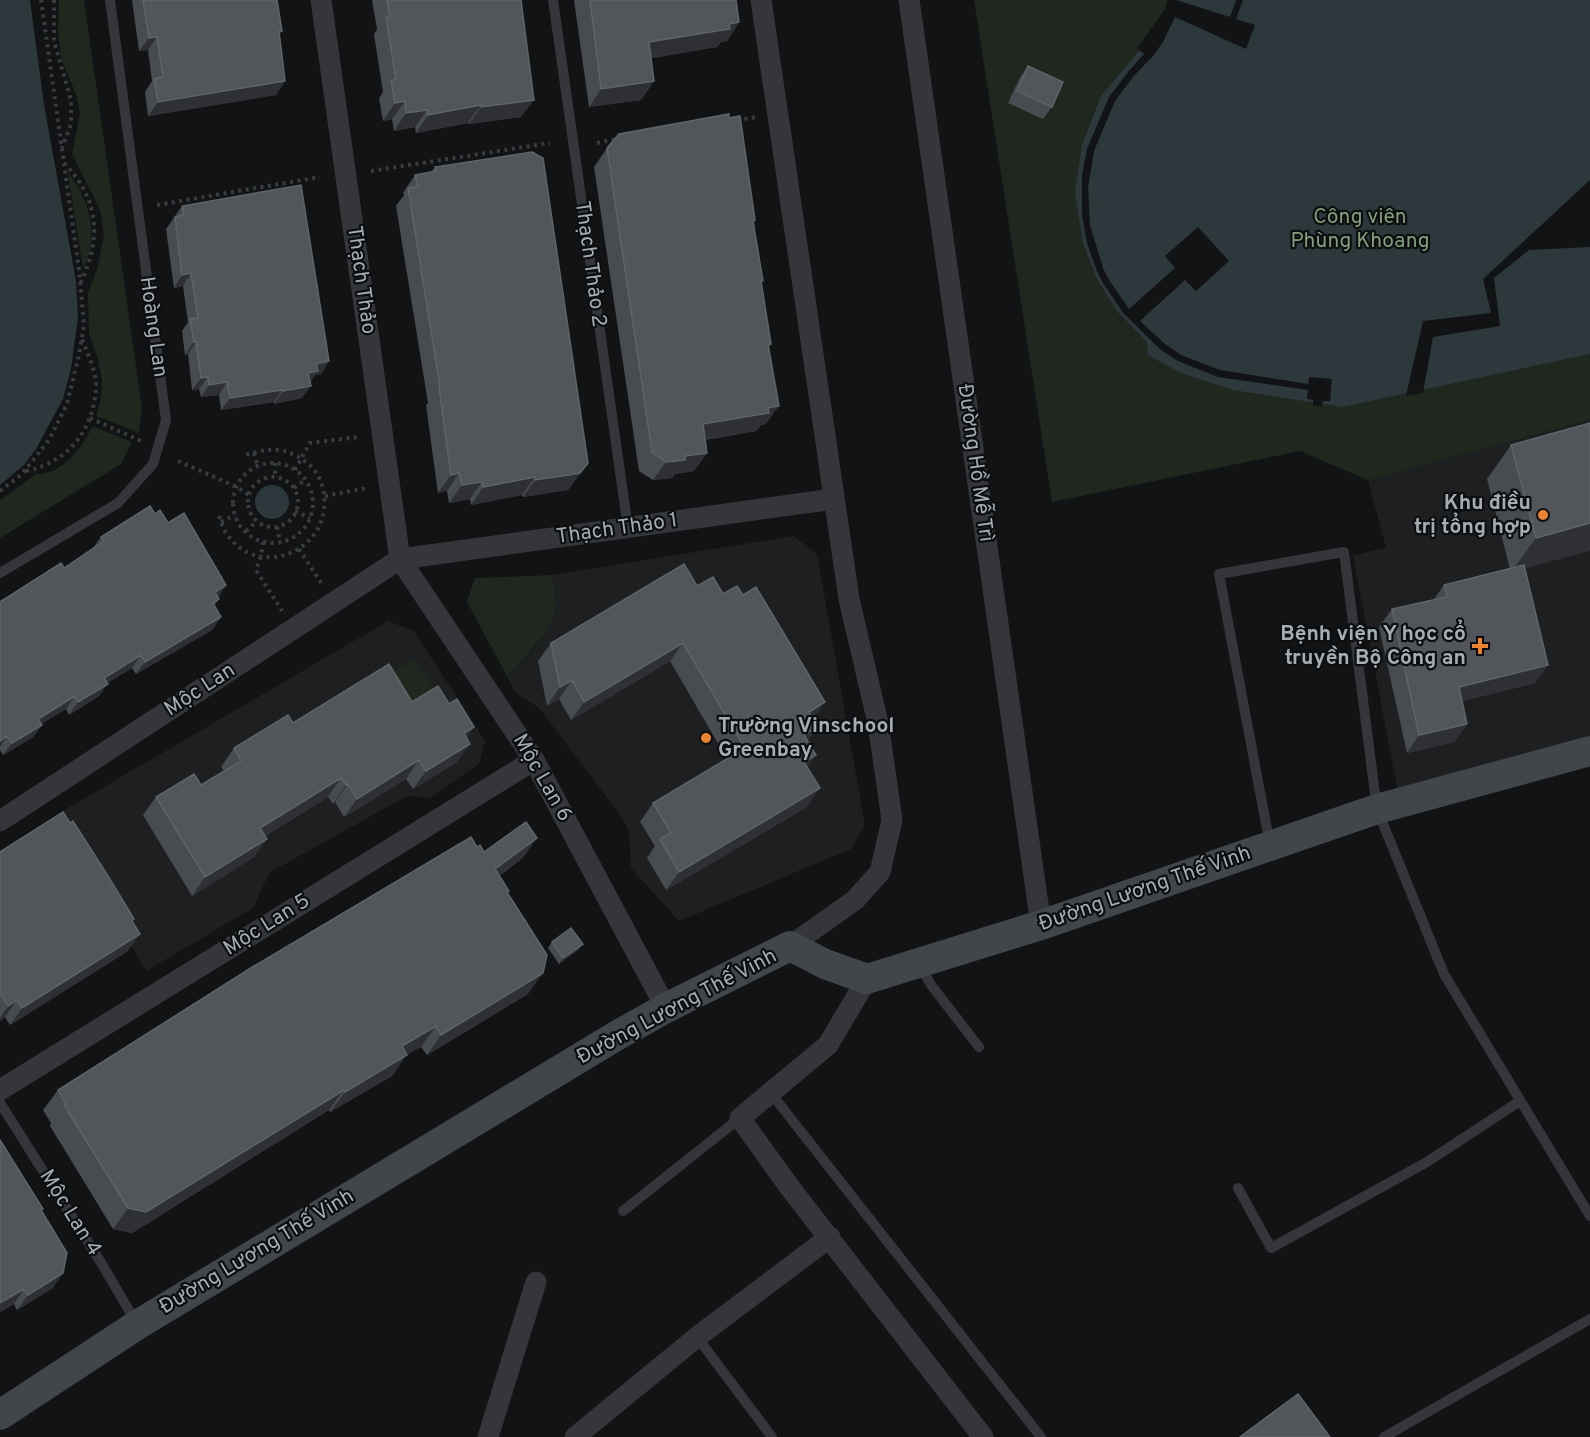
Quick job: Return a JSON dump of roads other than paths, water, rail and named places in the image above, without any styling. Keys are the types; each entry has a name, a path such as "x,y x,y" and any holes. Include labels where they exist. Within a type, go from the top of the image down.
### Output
{"street":[{"name":"Thạch Thảo","path":"321,0 400,559"},
{"path":"761,0 849,600 878,723 892,820 880,872 855,900 790,946"},
{"name":"Đường Hồ Mễ Trì","path":"909,0 1041,925"},
{"name":"Thạch Thảo 1","path":"400,559 834,499"},
{"name":"Mộc Lan 6","path":"400,559 534,760 666,1008"},
{"name":"Mộc Lan","path":"0,821 400,559"},
{"name":"Đường Lương Thế Vinh","path":"0,1415 137,1324 411,1159 666,1008 790,946 825,964 867,978 1041,925 1377,809 1590,751"},
{"name":"Mộc Lan 5","path":"0,1090 534,760"},
{"path":"867,978 828,1045 740,1118 791,1189 982,1437"},
{"path":"576,1437 697,1337 830,1237"},
{"path":"488,1437 536,1282"}],"lane":[{"name":"Hoàng Lan","path":"0,573 118,503 153,464 166,420 110,0"},
{"name":"Thạch Thảo 2","path":"553,0 628,528"},
{"path":"1270,846 1219,574 1344,552 1377,809 1444,974 1590,1216"},
{"path":"918,963 931,985 979,1047"},
{"path":"770,1092 1041,1437"},
{"path":"1238,1188 1271,1248 1427,1162 1520,1101"},
{"name":"Mộc Lan 4","path":"0,1103 137,1324"},
{"path":"623,1211 740,1118"},
{"path":"1384,1437 1590,1319"},
{"path":"697,1337 772,1437"}],"place":[{"name":"Khu điều trị tổng hợp","path":"1543,515"},
{"name":"Bệnh viện Y học cổ truyền Bộ Công an","path":"1480,646"},
{"name":"Trường Vinschool Greenbay","path":"706,738"}],"park label":[{"name":"Công viên Phùng Khoang","path":"1360,229"}]}
